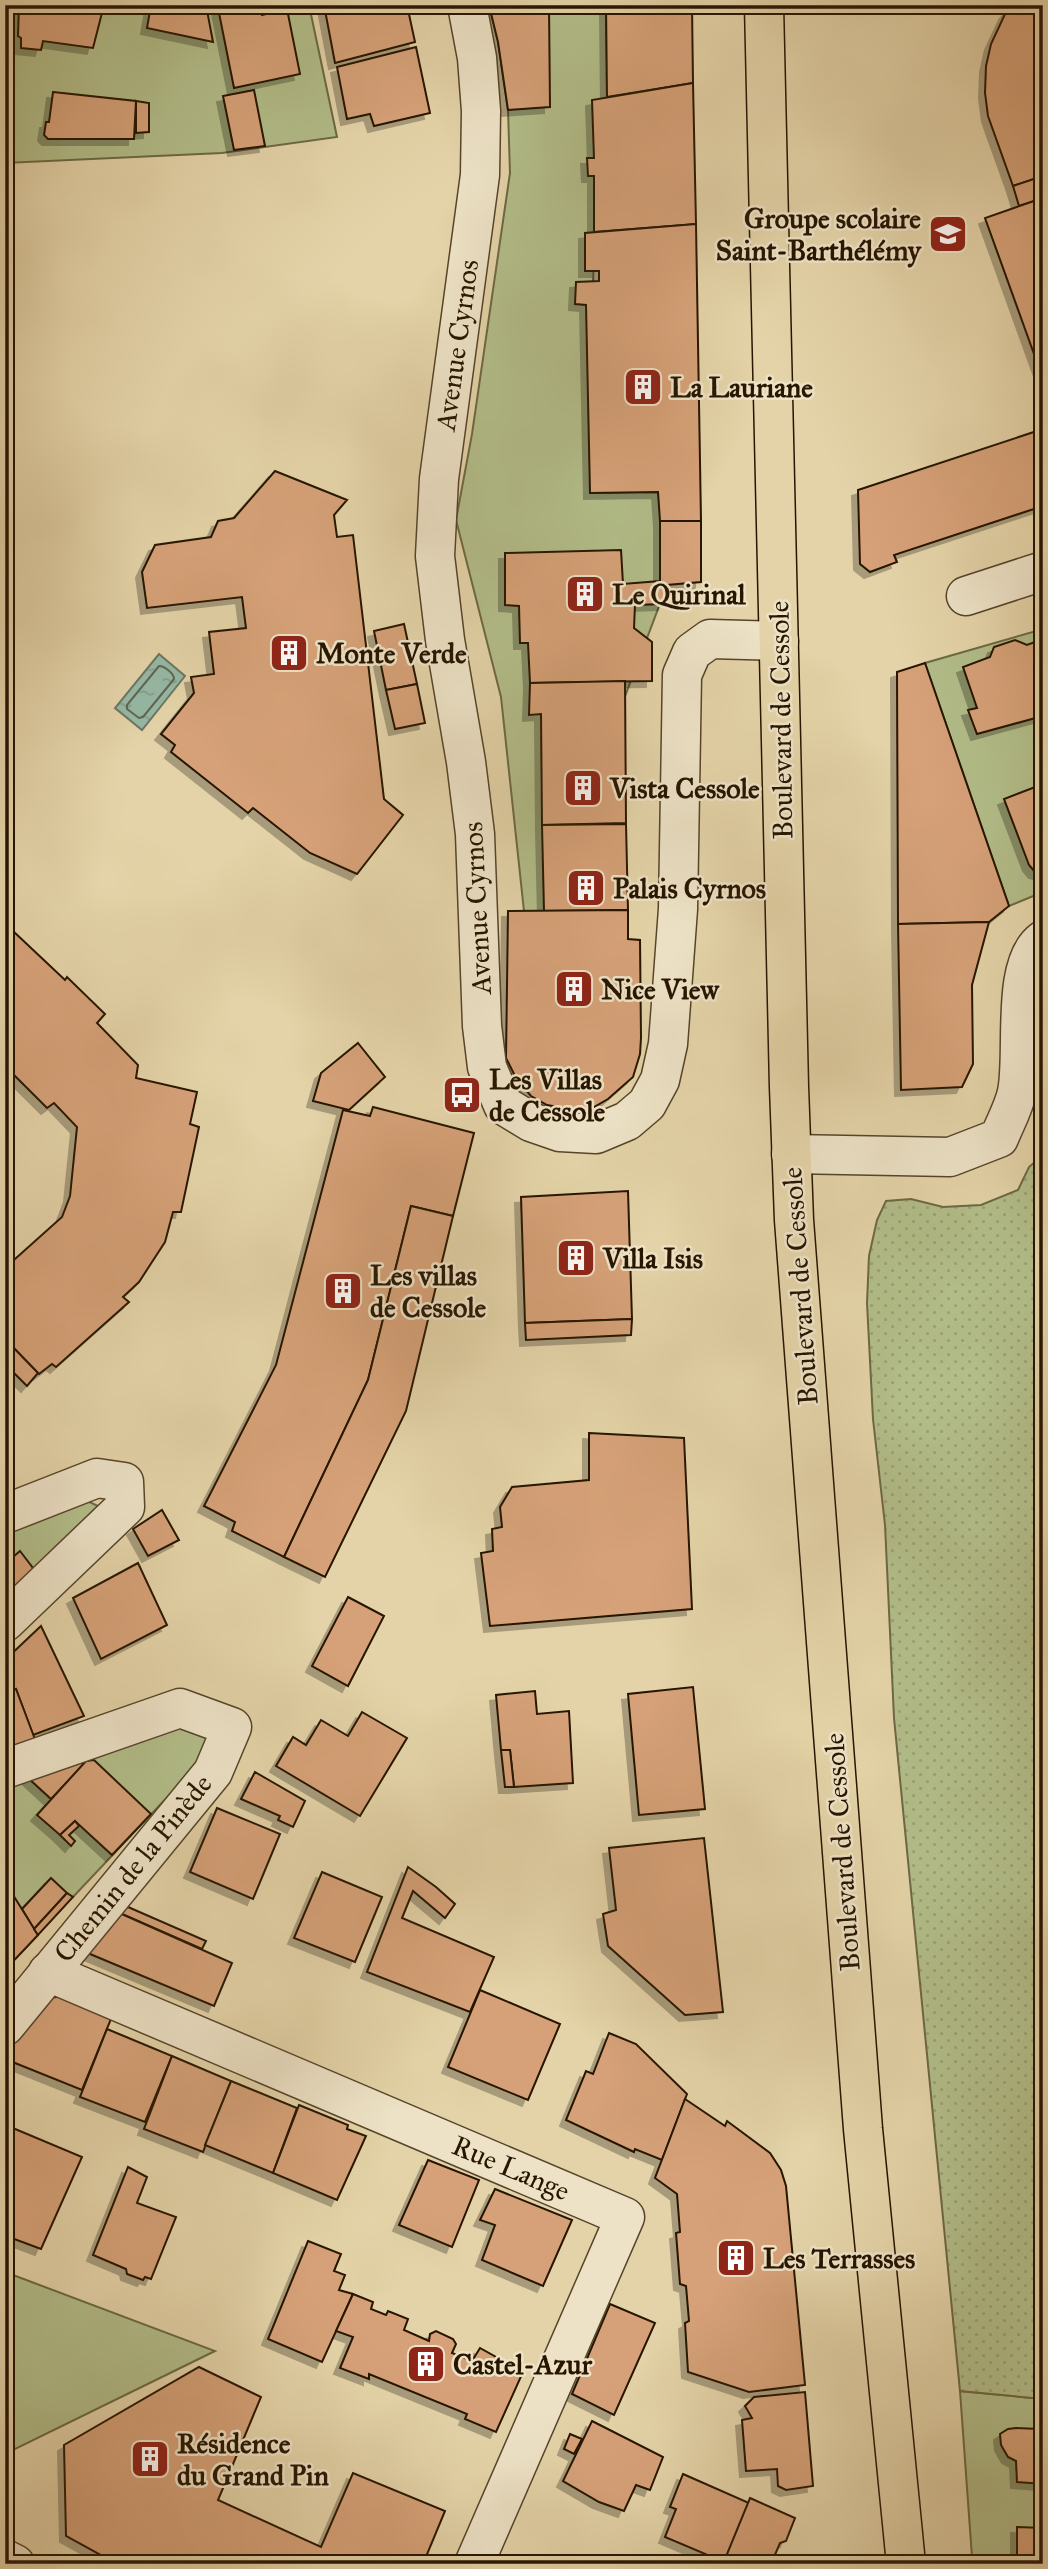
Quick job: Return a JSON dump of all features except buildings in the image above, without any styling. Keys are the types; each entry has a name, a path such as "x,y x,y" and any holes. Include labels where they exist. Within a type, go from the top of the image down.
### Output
{"main road":[{"name":"Boulevard de Cessole","path":"764,5 791,1154 863,2129 906,2564"}],"street":[{"name":"Avenue Cyrnos","path":"467,5 477,58 481,111 480,175 439,479 435,556 475,834 482,1026 487,1067 503,1105 531,1122 560,1132 596,1134 627,1121 647,1104 660,1080 668,1044 678,909 682,675 692,652 710,639 779,641"},
{"path":"966,596 1043,571"},
{"path":"791,1154 950,1157 999,1138 1017,1092 1024,976 1037,944 1043,940"},
{"path":"5,1514 97,1478 124,1482 125,1507 5,1622"},
{"name":"Chemin de la Pinède","path":"5,1769 180,1708 232,1727 213,1772 5,2026"},
{"name":"Rue Lange","path":"48,1972 625,2217 474,2564"},
{"path":"5,2559 15,2564"}],"green space":[{"path":"5,5 309,5 337,137 222,153 5,163"},
{"path":"489,5 606,5 607,97 594,232 590,493 658,492 667,585 544,911 524,911 501,697 456,520 472,434 510,173 508,110 498,42"},
{"path":"1043,629 1043,892 1009,906 925,663"},
{"path":"1043,1155 1043,2399 960,2391 894,1718 885,1525 873,1419 867,1303 869,1256 877,1220 886,1201 911,1199 943,1207 981,1205 1018,1190 1029,1167"},
{"path":"81,1498 98,1506 5,1601 5,1526"},
{"path":"177,1723 208,1734 209,1753 73,1897 34,1929 5,1965 5,1785"},
{"path":"5,2272 215,2351 5,2454"},
{"path":"960,2391 1043,2399 1043,2564 976,2564 972,2557"}],"water":[{"path":"159,654 185,676 142,730 115,708"}],"place":[{"name":"Groupe scolaire Saint-Barthélémy","path":"948,234"},
{"name":"La Lauriane","path":"643,387"},
{"name":"Le Quirinal","path":"585,594"},
{"name":"Monte Verde","path":"289,653"},
{"name":"Vista Cessole","path":"583,788"},
{"name":"Palais Cyrnos","path":"586,888"},
{"name":"Nice View","path":"574,989"},
{"name":"Les Villas de Cessole","path":"462,1095"},
{"name":"Villa Isis","path":"576,1258"},
{"name":"Les villas de Cessole","path":"343,1291"},
{"name":"Les Terrasses","path":"736,2258"},
{"name":"Castel-Azur","path":"426,2364"},
{"name":"Résidence du Grand Pin","path":"150,2459"}]}
